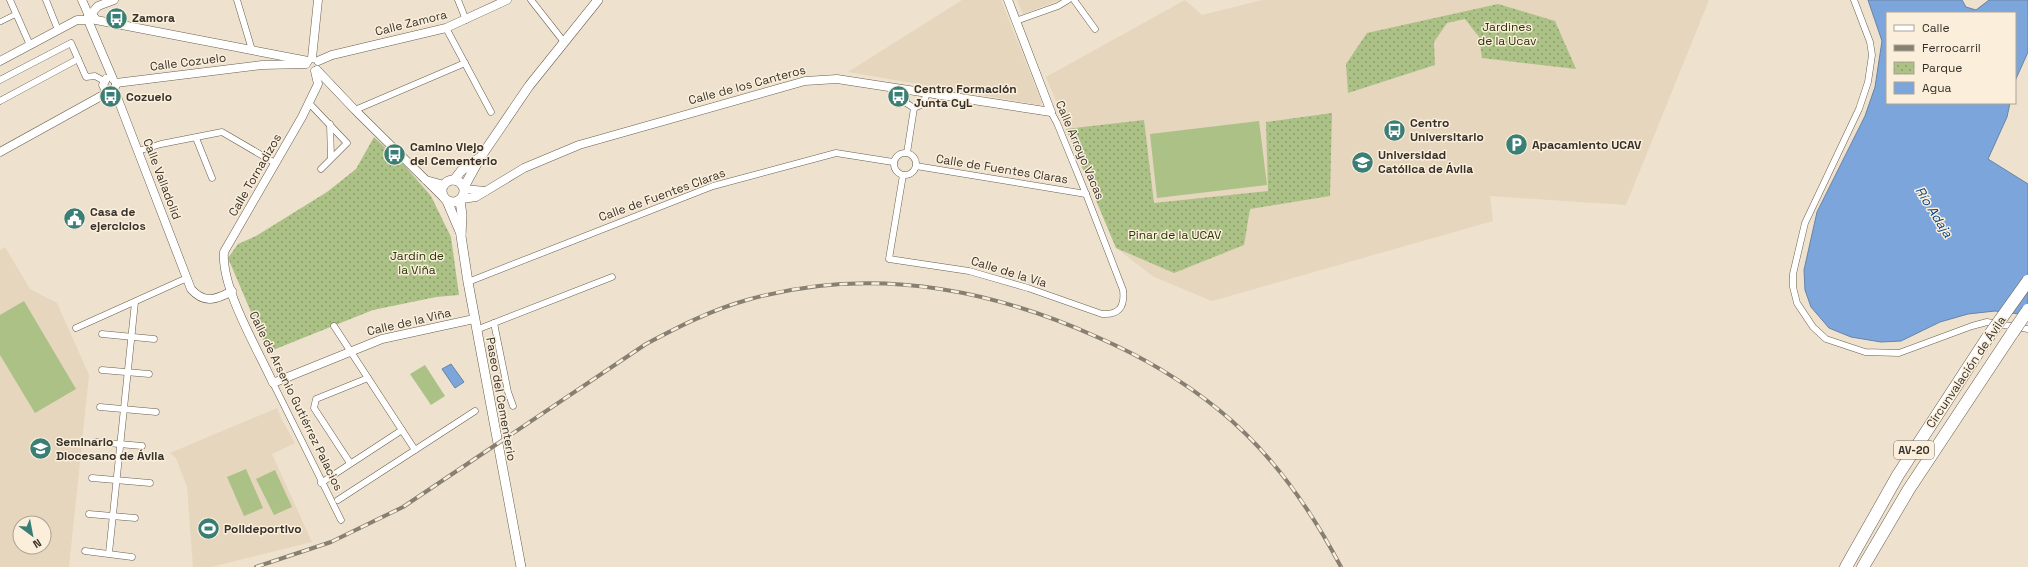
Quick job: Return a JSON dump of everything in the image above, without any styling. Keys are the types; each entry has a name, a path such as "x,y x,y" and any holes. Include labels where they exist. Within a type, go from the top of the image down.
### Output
{"highway":[{"name":"Circunvalación de Ávila","path":"1846,567 1898,475 1988,337 2028,281"},
{"name":"Circunvalación de Ávila","path":"1863,567 1909,489 2028,310"}],"main road":[{"path":"480,158 461,171 454,180 444,185 442,191 445,199 454,203 461,200 464,188 480,158 529,86 598,0"},
{"path":"454,180 460,182 464,188"},
{"name":"Paseo del Cementerio","path":"445,199 461,236"},
{"name":"Paseo del Cementerio","path":"461,200 461,236 474,320 521,567"}],"street":[{"path":"10,0 30,45"},
{"path":"46,0 58,30"},
{"name":"Calle Valladolid","path":"82,0 91,20 94,33 104,59 110,84 138,151 191,289 199,297 210,300 232,291"},
{"path":"91,20 98,6 114,0"},
{"path":"237,0 252,50"},
{"name":"Calle Tornadizos","path":"232,291 223,265 224,252 309,103 318,84 316,70 320,66 311,61 318,0"},
{"path":"458,0 466,20"},
{"name":"Calle Zamora","path":"311,61 446,28 507,0"},
{"path":"531,0 564,42"},
{"name":"Calle Arroyo Vacas","path":"1008,0 1051,112 1057,123 1086,194 1122,290 1124,300 1119,309"},
{"path":"1016,21 1058,6 1068,0"},
{"path":"1074,0 1095,29"},
{"path":"1854,0 1870,42 1872,55 1868,82 1860,109 1805,223 1794,274 1793,287 1797,303 1813,326 1826,339 1865,352 1900,353 1972,326 1987,322 2028,329"},
{"path":"0,22 16,14"},
{"path":"0,61 77,20 91,20 311,61"},
{"path":"446,28 491,112"},
{"path":"0,80 71,43 86,77 95,76 110,84"},
{"path":"262,65 264,52"},
{"path":"0,101 78,59"},
{"name":"Calle Cozuelo","path":"0,152 95,98 110,84 262,65 311,61"},
{"name":"Paseo del Cementerio","path":"311,61 307,68 316,70 445,199"},
{"path":"355,110 465,63"},
{"name":"Calle de los Canteros","path":"461,200 476,197 524,168 579,146 806,81 837,79 1051,112"},
{"path":"905,89 906,103 914,108"},
{"path":"914,108 923,104 927,93"},
{"path":"309,103 347,143 320,168"},
{"path":"907,153 914,108"},
{"path":"330,124 331,158"},
{"path":"138,151 161,144 222,132 275,163"},
{"path":"196,138 212,178"},
{"name":"Calle de Fuentes Claras","path":"468,282 713,186 836,153 893,162"},
{"path":"907,153 913,157 916,166 912,172 902,175 896,172 893,162 900,154 907,153"},
{"name":"Calle de Fuentes Claras","path":"916,166 1086,194"},
{"name":"Calle de la Vía","path":"902,175 889,259 969,271 1028,288 1102,314 1112,314 1119,309"},
{"name":"Paseo del Cementerio","path":"425,179 444,185"},
{"path":"464,188 486,191"},
{"path":"76,328 187,278"},
{"path":"476,330 612,278"},
{"name":"Calle de Arsenio Gutiérrez Palacios","path":"232,291 273,382 341,520"},
{"path":"109,554 135,302"},
{"name":"Calle de la Viña","path":"273,382 350,350 382,339 474,320"},
{"path":"494,323 508,392 513,406"},
{"path":"334,326 415,450"},
{"path":"102,334 154,339"},
{"path":"102,370 149,374"},
{"path":"350,464 314,408 316,399 368,378"},
{"path":"100,408 156,412"},
{"path":"338,500 475,411"},
{"path":"321,482 402,430"},
{"path":"96,442 142,446"},
{"path":"92,478 150,483"},
{"path":"88,514 135,518"},
{"path":"85,551 132,557"}],"shaded area":[{"path":"962,0 1001,0 1042,103 1039,105 848,72"},
{"path":"1017,0 1061,0 1023,14"},
{"name":"Universidad Católica de Ávila","path":"1185,0 1202,15 1262,0 1709,0 1626,205 1490,196 1493,221 1212,301 1154,277 1116,248 1046,77"},
{"name":"Seminario Diocesano de Ávila","path":"5,247 30,289 57,303 89,375 69,567 0,567 0,250"},
{"path":"277,408 295,443 272,454 312,542 211,567 193,567 187,487 176,458 170,453"}],"green space":[{"name":"Jardines de la Ucav","path":"1498,4 1555,21 1576,69 1482,58 1479,37 1465,19 1447,23 1434,42 1435,65 1348,93 1346,64 1367,33"},
{"name":"Pinar de la UCAV","path":"1332,113 1330,196 1250,209 1244,245 1174,273 1116,248 1066,129 1144,120 1154,203 1268,191 1266,122"},
{"path":"1259,121 1267,185 1157,198 1150,134"},
{"name":"Jardín de la Viña","path":"374,137 405,166 431,196 451,237 459,295 436,297 373,310 268,352 228,258 238,244 256,236 327,192 356,169"},
{"path":"24,301 76,389 35,413 0,355 0,315"},
{"path":"425,365 445,396 431,405 410,374"},
{"path":"246,469 263,508 244,516 227,477"},
{"path":"275,470 292,507 274,515 256,479"}],"water":[{"name":"Río Adaja","path":"1868,0 1962,0 1966,7 1976,10 1989,0 2028,0 2028,52 2016,79 2016,12 1886,12 1886,104 2010,104 2007,117 1988,159 2028,184 2028,315 1995,311 1968,314 1940,322 1901,341 1881,342 1851,337 1829,328 1811,307 1805,290 1804,270 1817,212 1865,116 1875,87 1882,41"},
{"path":"451,364 464,382 455,388 442,369"}],"railway":[{"path":"256,567 331,542 403,507 646,344 670,331 695,319 747,300 792,290 836,284 881,284 925,287 969,294 1012,305 1097,337 1161,369 1219,410 1256,444 1288,482 1302,502 1316,523 1341,567"}],"place":[{"name":"Zamora","path":"117,18"},
{"name":"Centro Formación Junta CyL","path":"898,96"},
{"name":"Cozuelo","path":"111,97"},
{"name":"Centro Universitario","path":"1395,130"},
{"name":"Apacamiento UCAV","path":"1516,145"},
{"name":"Camino Viejo del Cementerio","path":"394,154"},
{"name":"Universidad Católica de Ávila","path":"1362,162"},
{"name":"Casa de ejercicios","path":"74,219"},
{"name":"Seminario Diocesano de Ávila","path":"41,449"},
{"name":"Polideportivo","path":"208,529"}]}
